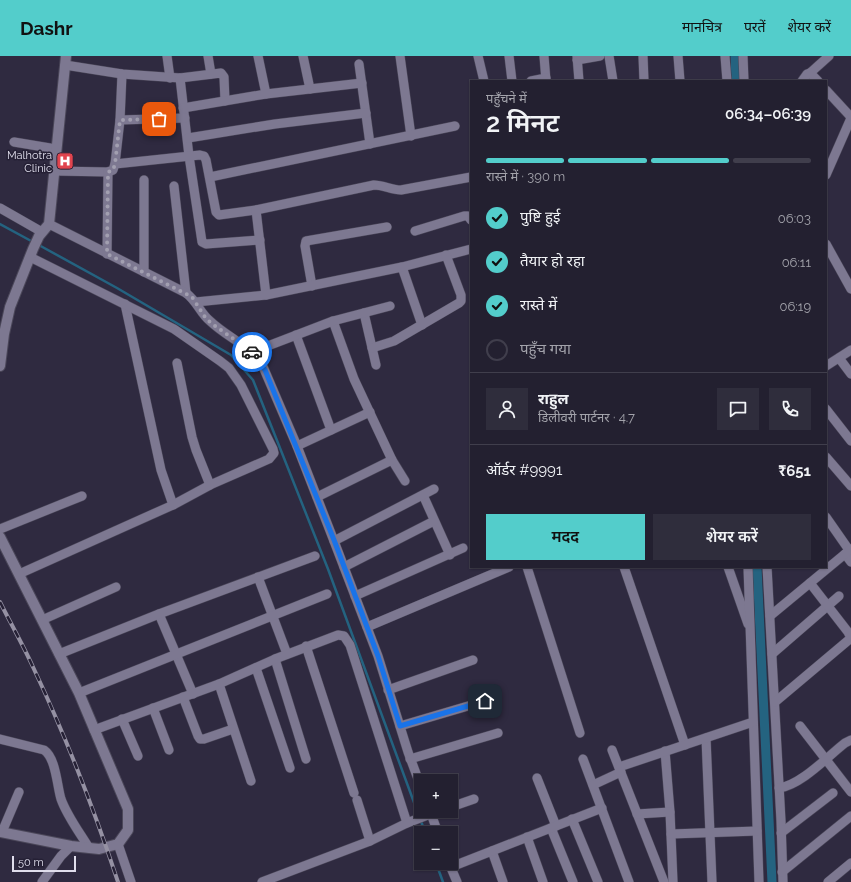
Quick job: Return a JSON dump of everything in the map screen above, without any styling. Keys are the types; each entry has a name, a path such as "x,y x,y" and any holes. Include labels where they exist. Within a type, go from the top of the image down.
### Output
{"street":[{"path":"167,56 175,78 185,118 202,242 206,244 260,240"},
{"path":"208,56 211,74"},
{"path":"258,56 266,94"},
{"path":"303,56 310,89"},
{"path":"400,56 411,136"},
{"path":"478,56 484,80"},
{"path":"509,56 512,80"},
{"path":"544,56 546,79"},
{"path":"579,80 577,58 600,56"},
{"path":"609,56 613,80"},
{"path":"643,56 644,80"},
{"path":"678,56 680,80"},
{"path":"725,56 727,80"},
{"path":"743,56 744,80"},
{"path":"803,80 807,74 829,56"},
{"path":"0,366 4,334 10,308 31,253 44,231 55,171 65,61 122,74 175,78 221,73 225,101"},
{"path":"359,64 370,144"},
{"path":"810,73 817,80"},
{"path":"55,171 108,172 113,170 120,120 122,74"},
{"path":"183,108 266,94 362,83"},
{"path":"827,91 851,117 827,173"},
{"path":"188,138 275,124 366,113"},
{"path":"120,120 185,118"},
{"path":"210,177 455,126"},
{"path":"14,142 56,149"},
{"path":"115,164 200,155 205,157 217,214 222,215 256,210 374,185 401,190 470,177"},
{"path":"107,254 108,172"},
{"path":"144,180 144,272"},
{"path":"174,186 186,293"},
{"path":"0,208 44,231 107,254 186,293 196,302 201,312 211,323 252,352 265,370 334,540 378,656 416,774"},
{"path":"256,210 266,295"},
{"path":"415,231 464,216 468,216 470,219"},
{"path":"312,286 305,246 306,241 387,227"},
{"path":"827,246 851,289"},
{"path":"196,302 266,295 402,267 470,249"},
{"path":"19,574 173,505 210,485 271,458 274,453 241,385 229,368 174,329 31,253"},
{"path":"372,348 394,341 459,303 461,300 461,294 446,256"},
{"path":"402,267 422,325"},
{"path":"125,304 161,470 173,505"},
{"path":"252,352 333,321 390,306"},
{"path":"364,313 376,365"},
{"path":"333,321 354,379 392,460 405,481"},
{"path":"296,335 331,430"},
{"path":"827,365 851,350"},
{"path":"839,358 851,374"},
{"path":"177,363 192,438 210,485"},
{"path":"827,411 851,441"},
{"path":"297,446 370,412"},
{"path":"827,457 851,486"},
{"path":"317,497 392,460"},
{"path":"334,540 434,489"},
{"path":"423,495 450,555"},
{"path":"0,530 82,496"},
{"path":"827,518 848,551 851,562"},
{"path":"344,567 434,521"},
{"path":"0,537 79,693 128,809 128,830 118,844 99,849 71,846 1,832 19,792"},
{"path":"355,596 463,548"},
{"path":"770,616 848,551"},
{"path":"59,654 159,614 315,556"},
{"path":"367,627 507,568"},
{"path":"527,568 580,733"},
{"path":"624,568 685,745"},
{"path":"728,568 751,631"},
{"path":"748,568 759,882"},
{"path":"768,568 782,882"},
{"path":"258,577 274,616 287,654"},
{"path":"775,702 850,640 850,635 848,632 810,583"},
{"path":"42,620 116,587"},
{"path":"79,693 327,594"},
{"path":"772,654 839,596"},
{"path":"159,614 192,694"},
{"path":"94,730 219,684 306,646 338,635 344,636 348,641 407,823"},
{"path":"306,646 370,841"},
{"path":"275,659 306,759"},
{"path":"388,690 473,660"},
{"path":"256,668 290,768"},
{"path":"219,684 251,781"},
{"path":"183,697 200,740 204,740 233,729"},
{"path":"400,726 485,701"},
{"path":"153,708 169,750"},
{"path":"122,719 138,756"},
{"path":"593,785 620,770 665,752 753,722"},
{"path":"800,726 851,792"},
{"path":"410,759 498,734"},
{"path":"706,738 712,882"},
{"path":"0,739 44,750 48,754 52,762 63,804 89,848"},
{"path":"779,788 796,782 845,743 851,740"},
{"path":"612,750 664,882"},
{"path":"665,752 670,812 673,882"},
{"path":"584,759 629,882"},
{"path":"537,778 573,882"},
{"path":"781,833 833,793"},
{"path":"458,805 474,799"},
{"path":"458,862 492,851 602,808"},
{"path":"638,814 670,812"},
{"path":"782,872 851,816"},
{"path":"262,882 283,879 419,818"},
{"path":"572,819 598,882"},
{"path":"671,834 757,831"},
{"path":"527,837 543,882"},
{"path":"118,844 132,882"},
{"path":"42,882 61,856 71,846"},
{"path":"492,851 503,882"},
{"path":"828,882 851,864"},
{"path":"452,870 456,882"}],"building":[{"path":"58,152 72,153 71,165 57,164"}],"waterway":[{"path":"735,56 736,80"},
{"path":"0,224 33,242"},
{"path":"37,244 117,288 231,355 253,380 328,569 414,802"},
{"path":"757,568 772,882"},
{"path":"421,821 423,826"},
{"path":"439,870 443,882"}],"railway":[{"path":"0,602 29,659 57,720 89,800 118,882"}],"way so far":[{"path":"159,119 120,120 115,164 113,170 108,172 107,254 192,297 201,312 211,323 252,352"}],"place":[{"name":"Malhotra Clinic","path":"65,161"}],"route":[{"path":"252,352 265,370 297,446 378,656 400,726 485,701"}]}
